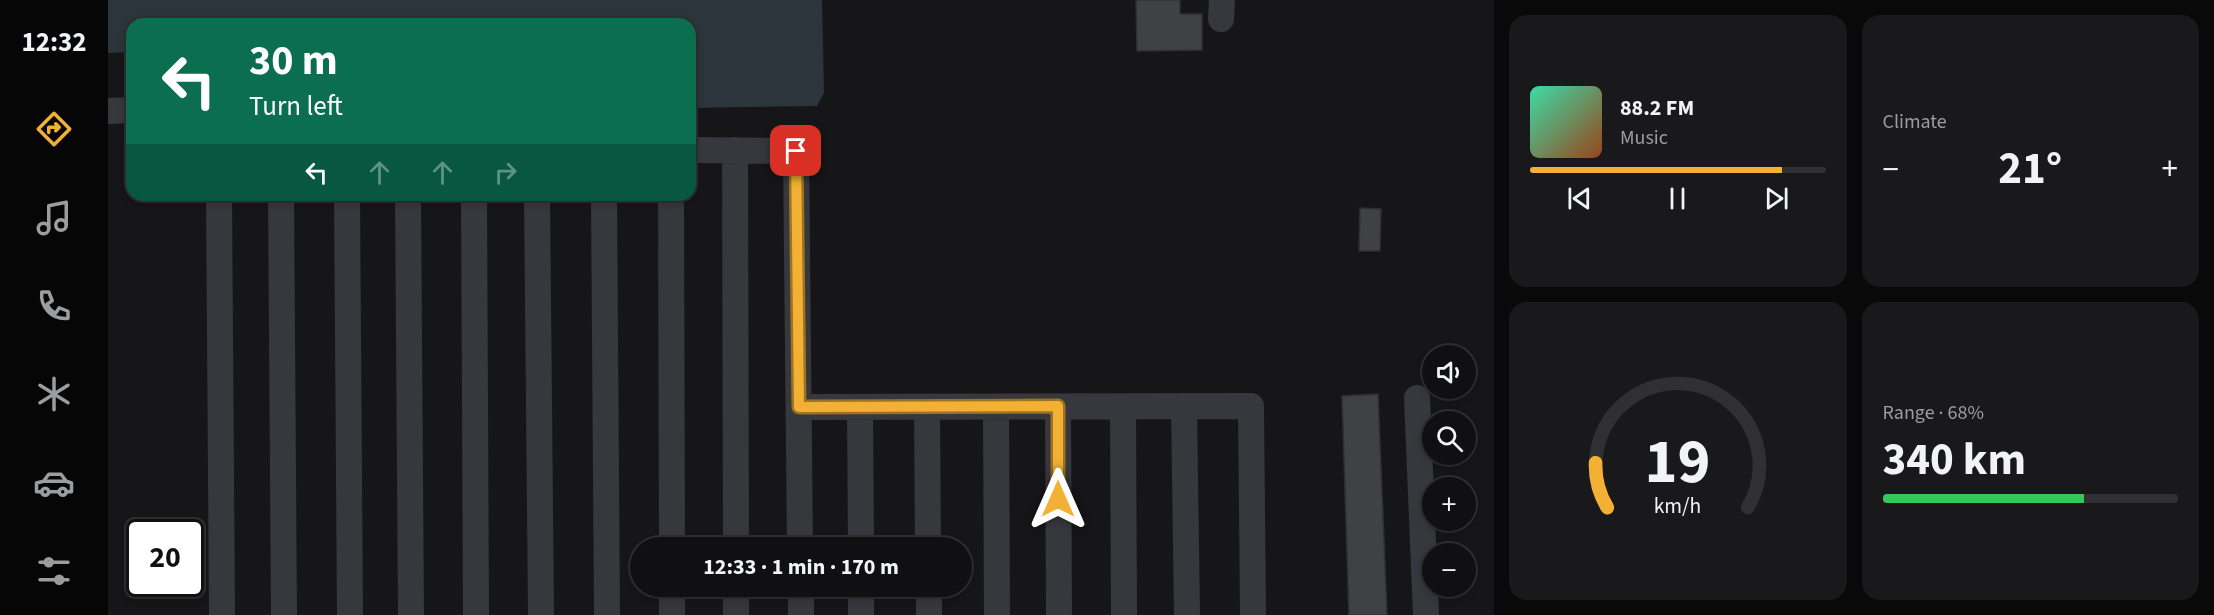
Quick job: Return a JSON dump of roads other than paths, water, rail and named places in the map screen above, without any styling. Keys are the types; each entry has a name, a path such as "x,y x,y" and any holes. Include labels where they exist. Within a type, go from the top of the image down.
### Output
{"lane":[{"path":"108,111 126,110"},
{"path":"696,150 796,151 800,537"},
{"path":"735,150 736,537"},
{"path":"219,201 222,615"},
{"path":"281,201 284,615"},
{"path":"347,201 350,615"},
{"path":"408,201 411,615"},
{"path":"474,201 476,615"},
{"path":"537,201 542,615"},
{"path":"604,201 607,615"},
{"path":"671,201 672,537"},
{"path":"1417,398 1426,615"},
{"path":"996,406 997,615"},
{"path":"1058,406 1059,615"},
{"path":"1123,406 1124,615"},
{"path":"1184,406 1187,615"},
{"path":"799,407 1251,406 1253,615"},
{"path":"860,407 861,537"},
{"path":"927,407 928,537"},
{"path":"672,597 672,615"},
{"path":"736,597 736,615"},
{"path":"801,597 801,615"},
{"path":"861,597 861,615"},
{"path":"929,597 929,615"}]}
